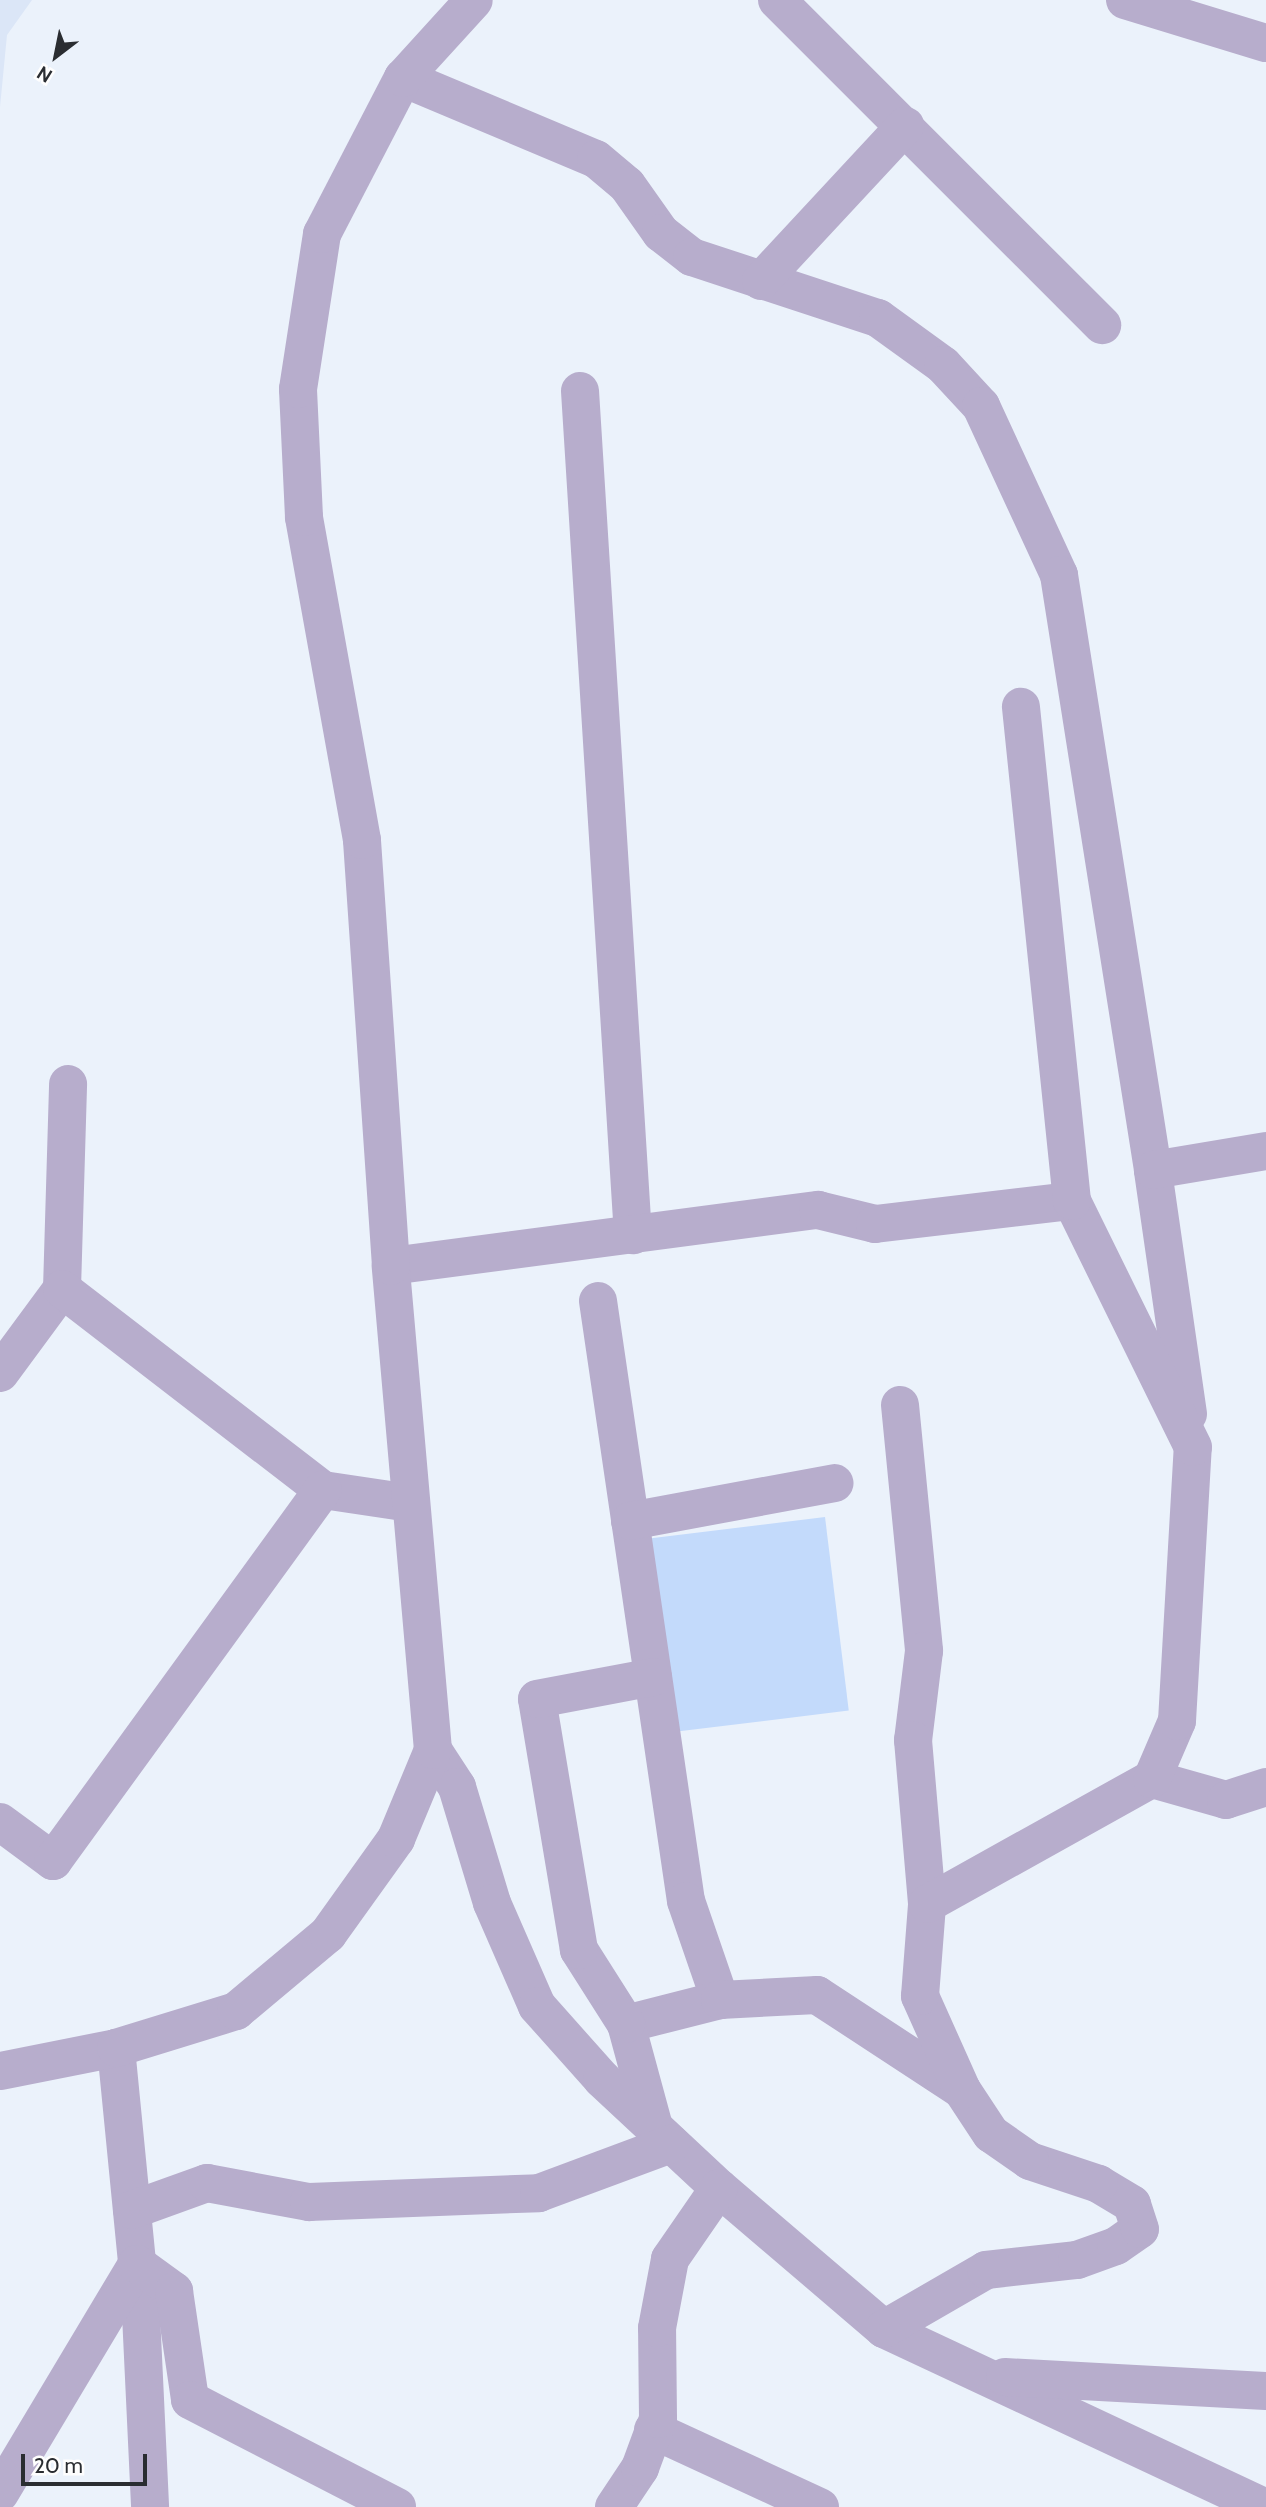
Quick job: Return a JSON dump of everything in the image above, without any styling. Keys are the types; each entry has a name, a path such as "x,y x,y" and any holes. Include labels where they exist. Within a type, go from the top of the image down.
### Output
{"street":[{"path":"474,0 403,78 322,234 298,389 304,517 362,840 390,1266 433,1750 457,1787 492,1903 537,2006 663,2136 719,2188 884,2329 1264,2507"},
{"path":"777,0 1102,325"},
{"path":"1125,0 1266,43"},
{"path":"403,78 596,159 627,185 661,233 692,257 878,318 943,365 981,406 1059,575 1153,1170 1193,1447 1177,1721 1152,1779 927,1904"},
{"path":"761,281 905,126"},
{"path":"580,391 633,1234"},
{"path":"1021,707 1072,1201 1193,1447"},
{"path":"0,1373 62,1289 68,1084"},
{"path":"1153,1170 1266,1151"},
{"path":"390,1266 818,1210 875,1224 1072,1201"},
{"path":"62,1289 323,1490 410,1503"},
{"path":"598,1301 686,1901 720,2000"},
{"path":"884,2329 986,2270 1077,2260 1116,2246 1140,2229 1132,2204 1098,2184 1030,2161 991,2134 962,2090 920,1996 927,1904 913,1740 924,1651 900,1405"},
{"path":"630,1521 835,1483"},
{"path":"0,1822 53,1861 323,1490"},
{"path":"653,1677 537,1699 579,1950 626,2024 663,2136"},
{"path":"0,2071 116,2048 236,2011 328,1934 396,1839 433,1750"},
{"path":"1152,1779 1226,1800 1266,1787"},
{"path":"626,2024 720,2000 817,1996 962,2090"},
{"path":"116,2048 137,2264 150,2507"},
{"path":"132,2210 206,2183 309,2202 539,2193 663,2136"},
{"path":"614,2507 640,2468 653,2430 657,2328 670,2259 719,2188"},
{"path":"0,2493 137,2264"},
{"path":"137,2264 174,2291 190,2400 397,2507"},
{"path":"985,2376 1266,2391"},
{"path":"653,2430 820,2507"}],"shaded area":[{"path":"0,0 32,0 7,35 0,107"},
{"path":"825,1517 849,1711 675,1732 651,1538"}]}
